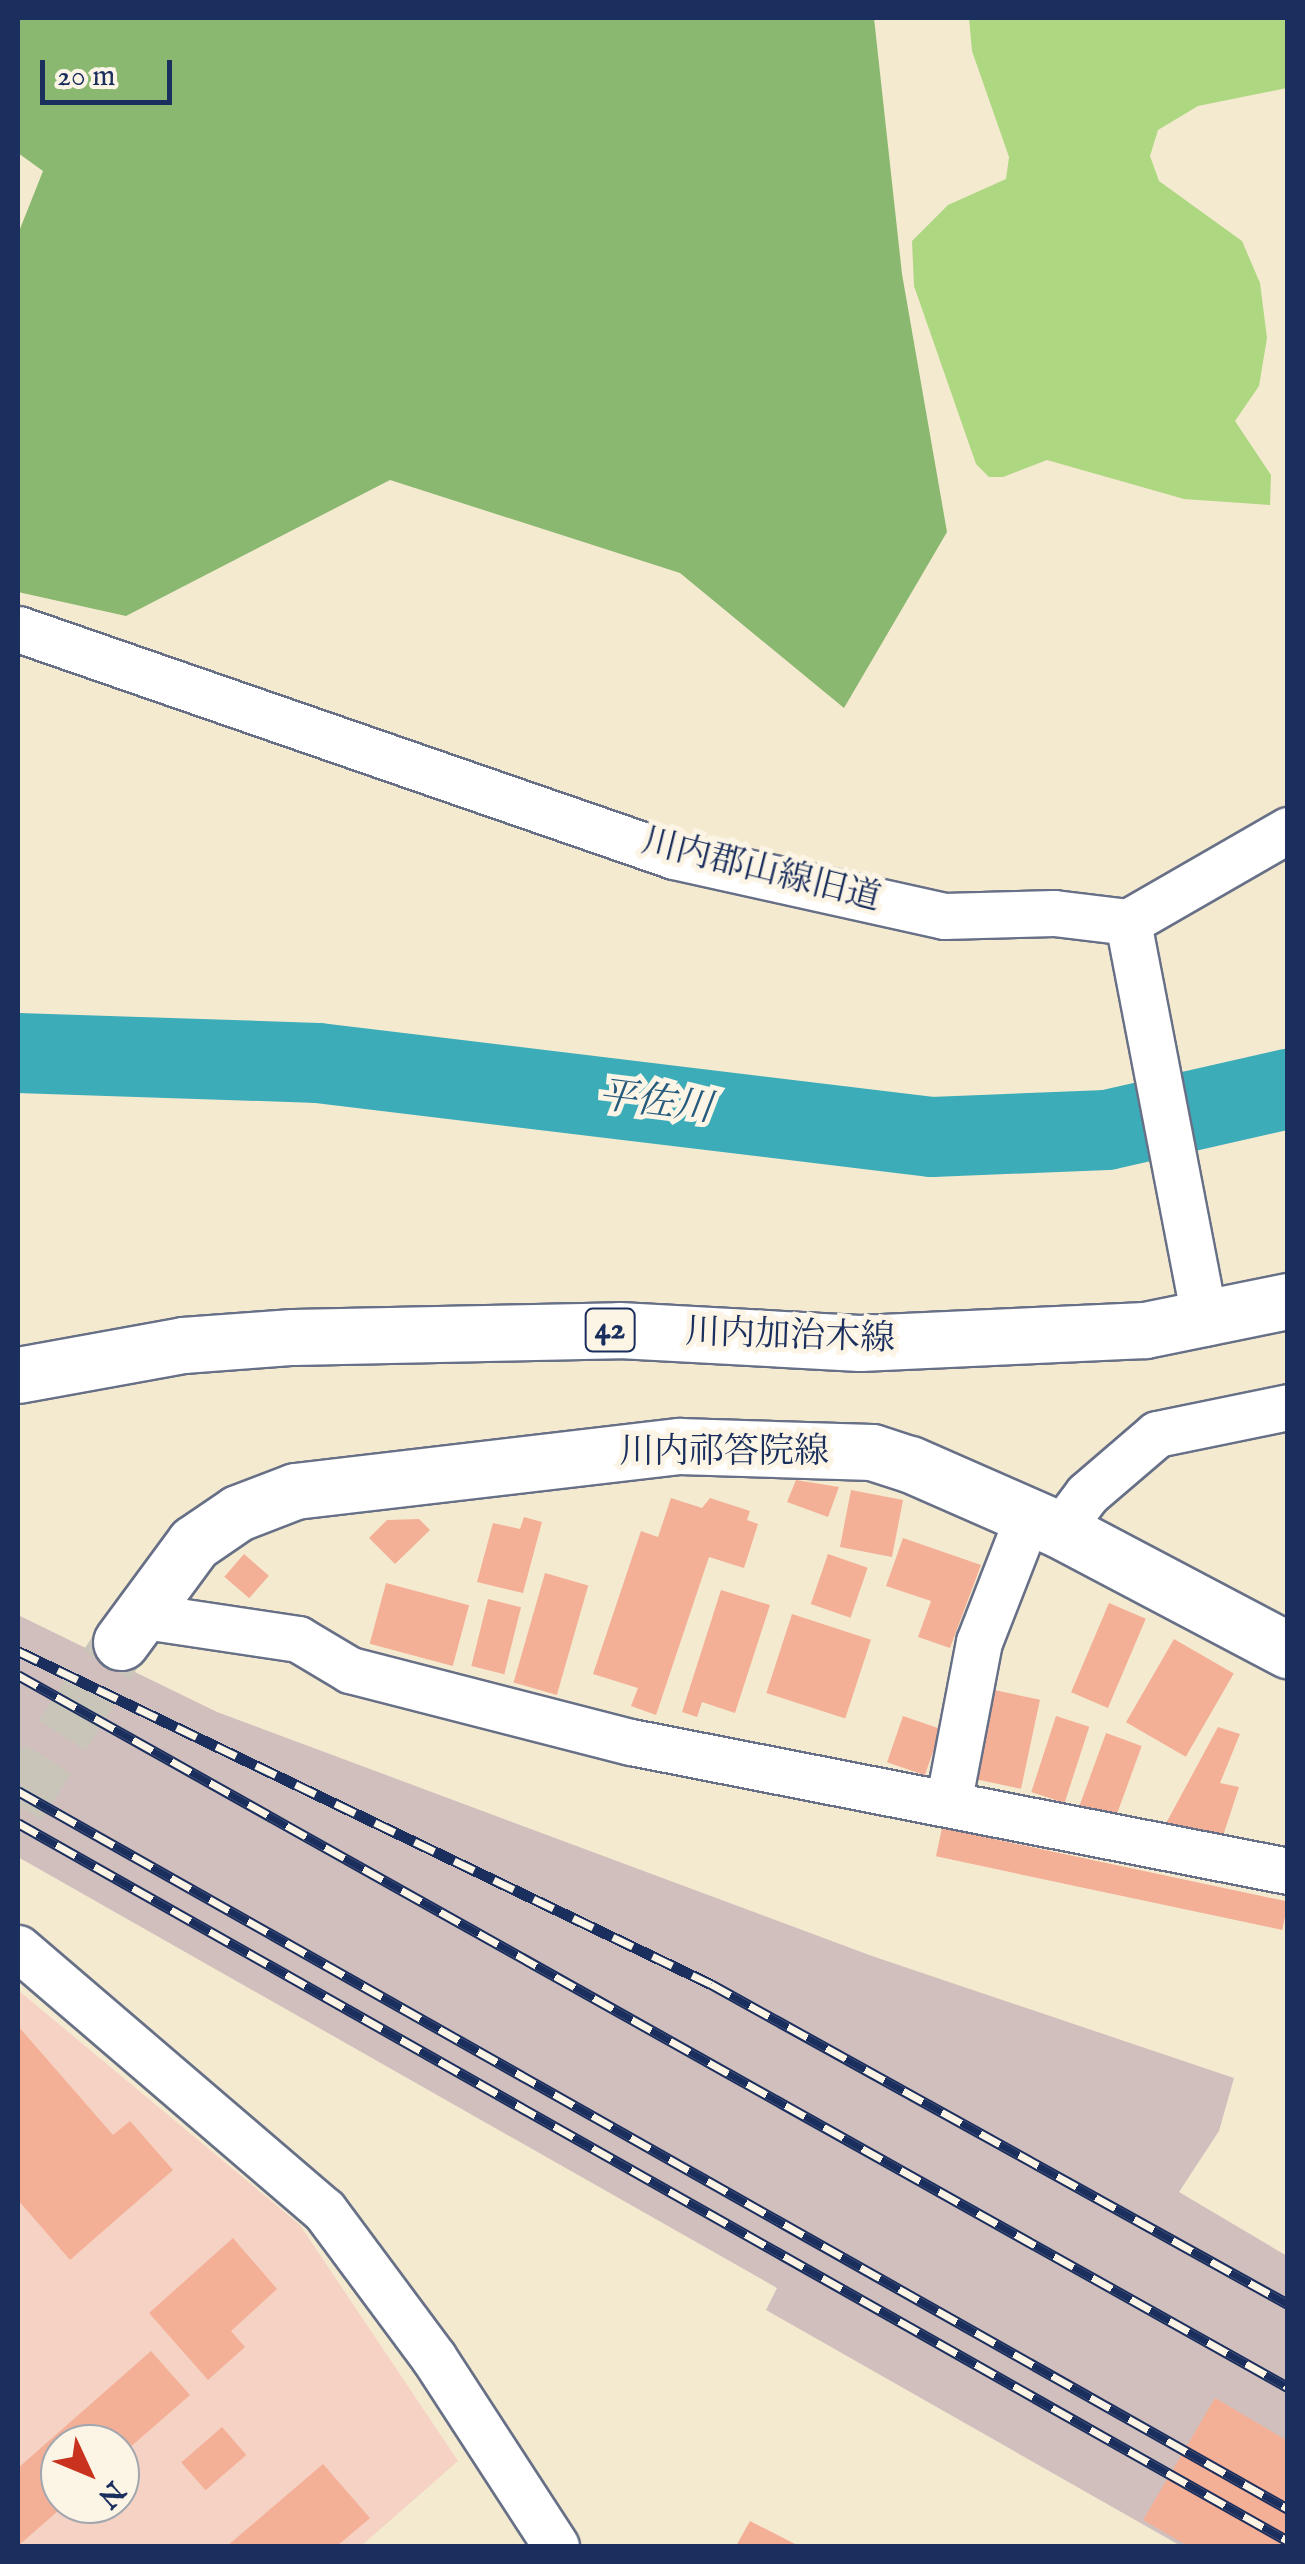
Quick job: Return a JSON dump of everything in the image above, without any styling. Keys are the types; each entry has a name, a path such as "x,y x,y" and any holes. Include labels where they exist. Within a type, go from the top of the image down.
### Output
{"main road":[{"name":"川内加治木線","path":"18,1375 183,1346 384,1332 619,1330 860,1343 1205,1323 1288,1301"},
{"name":"川内祁答院線","path":"130,1629 194,1543 238,1513 346,1480 679,1446 872,1452 1044,1523 1288,1650"}],"street":[{"name":"川内郡山線旧道","path":"18,629 674,856 944,916 1054,913 1128,922"},
{"path":"1205,1323 1128,922 1288,830"},
{"path":"948,1804 978,1642 1044,1523 1086,1494 1157,1434 1288,1407"},
{"path":"130,1629 298,1639 350,1670 593,1732 1288,1871"},
{"path":"18,1948 324,2210 434,2358 556,2546"}],"shaded area":[{"path":"18,1615 217,1712 872,1956 1234,2078 1219,2131 1179,2192 1287,2256 1287,2546 1181,2546 766,2310 777,2288 18,1857"},
{"path":"18,1990 300,2225 458,2461 361,2546 18,2546"}],"green space":[{"path":"18,18 874,18 902,274 947,532 844,708 680,573 390,480 126,616 18,592 18,234 43,171 18,153"},
{"path":"969,18 1287,18 1287,88 1198,106 1158,130 1150,156 1159,181 1242,241 1260,283 1267,338 1259,386 1235,421 1271,475 1270,505 1184,499 1047,460 1003,477 989,477 976,464 914,286 912,241 948,205 1006,179 1009,157 972,51"}],"building":[{"path":"796,1480 839,1487 828,1517 787,1502"},
{"path":"851,1490 903,1500 892,1557 840,1547"},
{"path":"671,1498 702,1508 710,1498 750,1511 747,1520 758,1524 744,1568 709,1557 656,1715 631,1706 638,1688 593,1674 641,1531 658,1537"},
{"path":"524,1517 542,1522 523,1593 477,1582 493,1523 520,1529"},
{"path":"419,1519 430,1530 395,1564 369,1538 387,1520"},
{"path":"903,1538 981,1565 950,1648 918,1637 931,1601 886,1586"},
{"path":"244,1554 269,1576 249,1598 224,1577"},
{"path":"828,1554 868,1568 850,1618 811,1604"},
{"path":"545,1573 588,1585 557,1695 514,1683"},
{"path":"386,1583 469,1605 453,1666 370,1644"},
{"path":"721,1590 770,1605 735,1713 702,1702 697,1717 682,1712"},
{"path":"488,1599 521,1607 504,1674 471,1666"},
{"path":"1109,1603 1146,1619 1108,1708 1071,1692"},
{"path":"792,1614 871,1640 845,1719 766,1693"},
{"path":"1174,1639 1234,1673 1186,1757 1126,1722"},
{"path":"994,1690 1040,1700 1021,1789 975,1779"},
{"path":"903,1716 941,1729 925,1775 887,1762"},
{"path":"1056,1716 1089,1727 1065,1803 1031,1792"},
{"path":"1218,1727 1240,1734 1220,1783 1239,1787 1222,1839 1164,1827"},
{"path":"1106,1733 1142,1746 1114,1823 1078,1810"},
{"path":"942,1828 1288,1902 1282,1930 936,1856"},
{"path":"18,2026 113,2135 130,2121 173,2170 70,2260 18,2200"},
{"path":"233,2238 277,2289 231,2331 245,2347 208,2380 149,2313"},
{"path":"151,2351 190,2395 140,2439 140,2424 68,2424"},
{"path":"1215,2398 1288,2441 1288,2546 1188,2546 1143,2520"},
{"path":"222,2427 246,2455 206,2490 181,2462"},
{"path":"40,2449 40,2524 43,2524 18,2546 18,2468"},
{"path":"323,2464 370,2518 337,2546 227,2546"},
{"path":"750,2521 799,2546 736,2546"}],"waterway":[{"name":"平佐川","path":"18,1053 318,1063 932,1137 1107,1130 1288,1089"}],"tunnel":[{"path":"18,1805 121,1642"}],"railway":[{"path":"18,1651 711,1984 1288,2304"},
{"path":"18,1675 1288,2387"},
{"path":"18,1791 1288,2509"},
{"path":"18,1823 1288,2541"}]}
